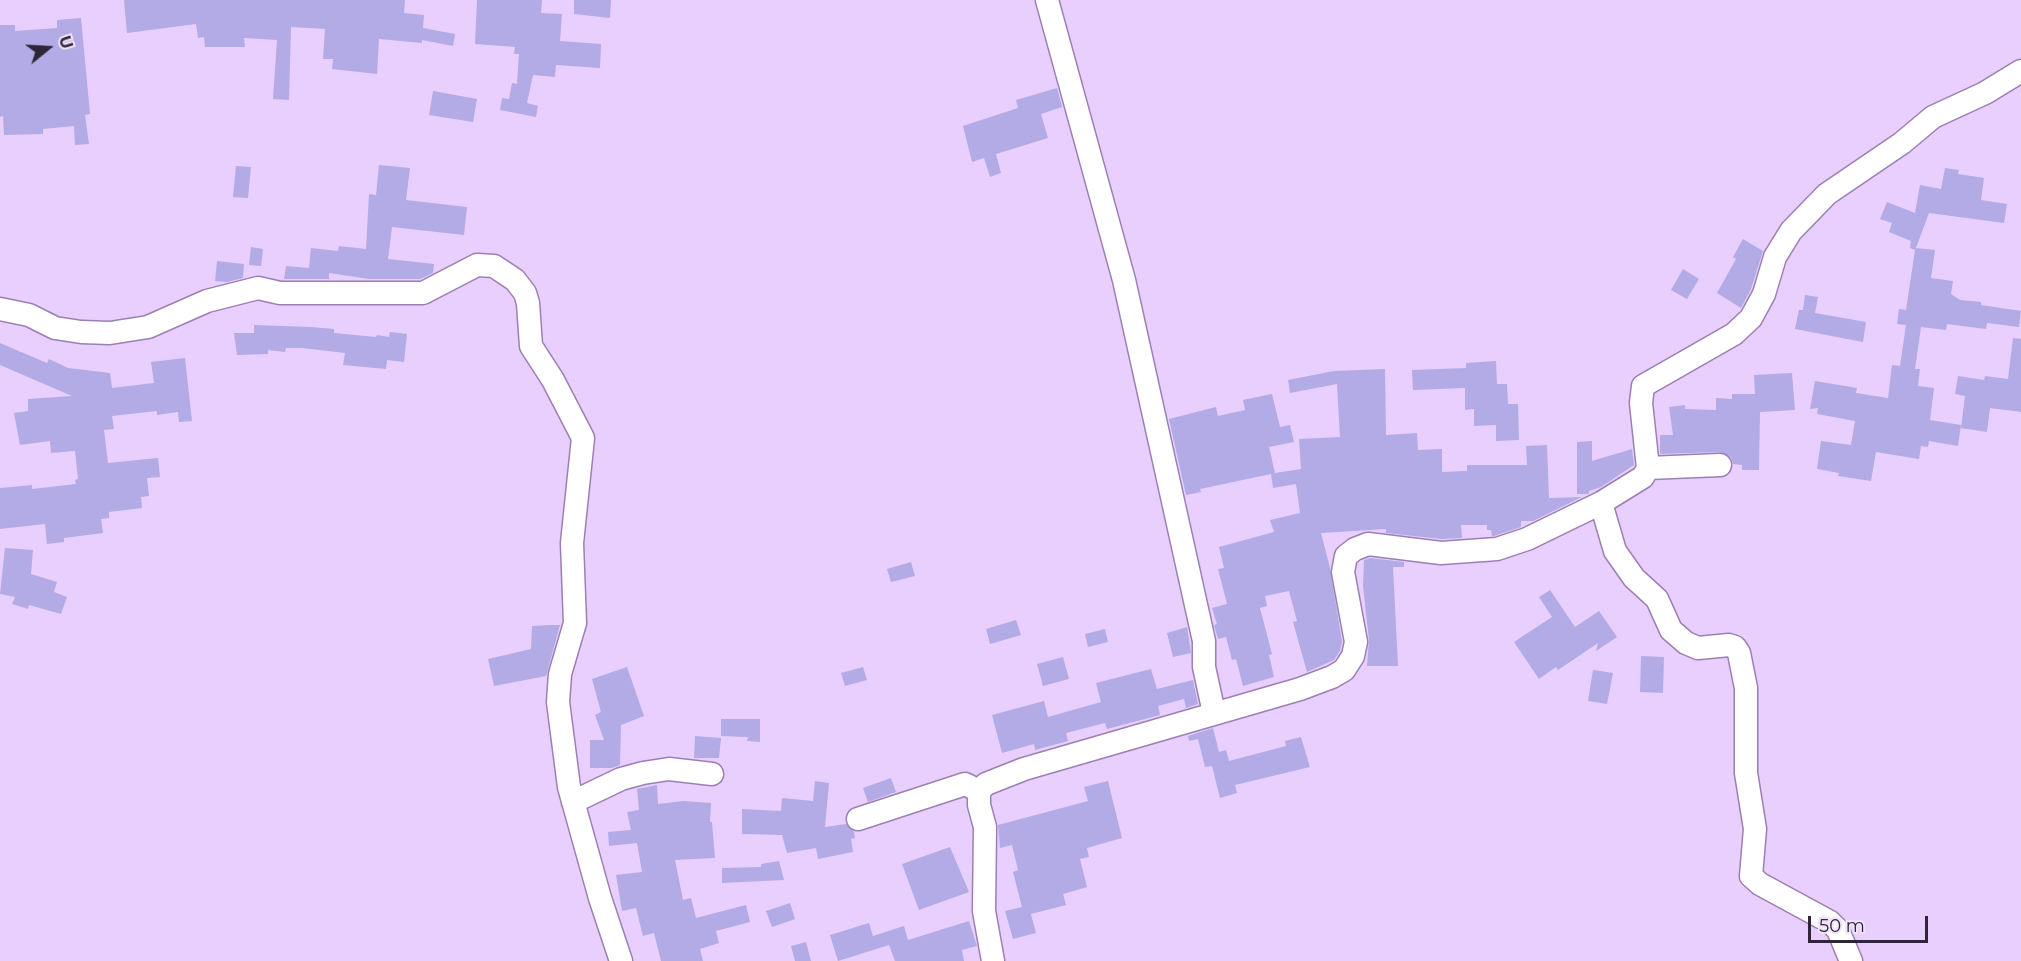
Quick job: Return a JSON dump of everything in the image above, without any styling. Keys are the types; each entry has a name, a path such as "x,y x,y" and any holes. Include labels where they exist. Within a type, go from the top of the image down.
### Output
{"street":[{"path":"1047,0 1124,280 1177,527 1204,640 1204,667 1214,713"},
{"path":"993,961 984,911 985,827 979,805 979,791 986,784 1003,776 1300,689 1344,670 1353,656 1356,642 1343,572 1344,561 1349,553 1368,544 1441,553 1497,549 1527,539 1601,503 1643,477 1648,468 1641,403 1643,386 1734,334 1751,318 1764,294 1775,257 1791,231 1827,194 1902,143 1934,117 1984,93 2021,71"},
{"path":"0,309 29,315 55,328 110,333 147,327 207,301 258,288 280,293 423,293 477,265 494,266 515,280 525,293 528,303 531,346 558,389 583,438 572,543 575,623 558,688 569,787 600,898 621,961"},
{"path":"1648,468 1720,465"},
{"path":"1601,503 1616,551 1634,578 1657,599 1671,630 1686,643 1698,648 1729,645 1735,647 1739,653 1746,688 1746,773 1755,829 1752,876 1760,884 1830,922 1838,930 1851,961"},
{"path":"573,802 621,779 643,772 669,769 712,774"},
{"path":"858,819 966,784 979,791"}],"building":[{"path":"124,0 405,0 404,13 424,15 423,28 455,34 453,46 422,40 422,43 379,39 377,74 332,69 333,59 323,59 325,29 291,27 289,100 273,99 277,40 244,38 245,47 205,47 204,37 198,38 196,24 127,33"},
{"path":"477,0 542,0 541,13 562,14 560,41 601,44 600,68 556,65 555,77 533,75 527,103 538,106 536,117 500,110 502,98 509,99 512,83 517,84 519,54 514,54 515,47 475,44"},
{"path":"574,0 611,0 610,18 574,14"},
{"path":"81,18 90,114 85,115 89,144 75,145 74,126 43,129 43,134 4,135 3,116 0,117 0,25 15,25 15,31 57,28 57,20"},
{"path":"1057,88 1062,107 1041,114 1048,138 996,154 1001,173 990,177 984,158 972,162 963,126 1018,108 1016,100"},
{"path":"433,91 477,99 473,122 429,115"},
{"path":"379,165 410,168 406,200 467,207 464,235 392,227 388,259 434,264 433,273 420,279 369,279 329,273 329,279 284,279 286,266 309,268 311,248 338,251 339,246 366,249 369,194 376,195"},
{"path":"236,166 251,167 248,198 233,197"},
{"path":"1945,168 1959,170 1958,174 1984,178 1981,200 2007,204 2004,223 1929,213 1916,248 1935,250 1931,278 1953,281 1951,294 1960,300 2021,311 2019,327 1987,323 1986,329 1947,324 1946,330 1921,327 1915,369 1920,369 1918,386 1934,388 1930,420 1961,425 1958,446 1929,441 1928,447 1921,446 1919,459 1876,452 1871,481 1838,476 1839,473 1817,469 1821,441 1851,445 1855,421 1817,414 1818,408 1810,409 1815,381 1857,388 1856,393 1888,398 1892,365 1900,366 1906,325 1897,324 1899,309 1906,310 1915,250 1910,248 1911,241 1889,232 1892,223 1880,219 1887,202 1915,213 1920,185 1941,189"},
{"path":"1743,239 1763,251 1751,289 1741,308 1717,293 1736,259 1733,257"},
{"path":"251,247 263,249 261,266 249,265"},
{"path":"217,261 244,264 243,278 227,282 215,281"},
{"path":"1683,269 1699,279 1687,299 1671,290"},
{"path":"1805,295 1818,297 1815,313 1866,322 1863,342 1795,329 1799,310 1803,310"},
{"path":"254,325 334,329 334,333 376,337 377,335 389,337 390,332 407,334 404,362 387,360 386,369 343,365 345,353 302,348 286,348 285,352 268,350 268,354 237,355 234,333 254,333"},
{"path":"2013,338 2021,339 2021,412 1990,408 1987,432 1961,428 1965,396 1955,394 1958,376 1984,380 1985,376 2008,379"},
{"path":"0,343 47,363 49,359 68,368 110,373 112,388 154,383 151,362 185,358 192,421 179,422 178,412 157,415 157,411 112,416 114,429 104,430 108,463 158,458 160,477 147,478 149,496 141,497 142,508 109,512 109,518 101,519 103,533 64,538 64,542 47,544 45,524 0,529 0,488 32,485 32,489 76,484 75,480 78,479 75,451 51,453 50,441 20,445 14,413 28,411 28,399 72,396 0,365"},
{"path":"1496,361 1497,384 1507,384 1508,404 1518,404 1519,440 1496,441 1496,425 1474,426 1474,409 1465,410 1465,388 1413,390 1412,370 1466,368 1466,363"},
{"path":"1385,369 1386,435 1417,433 1418,450 1442,449 1442,472 1467,471 1467,465 1527,465 1526,446 1547,445 1549,498 1582,497 1533,521 1521,521 1521,527 1494,536 1491,530 1487,530 1487,525 1461,525 1462,538 1441,539 1386,533 1386,529 1321,533 1330,568 1342,642 1340,651 1334,660 1307,672 1293,622 1297,621 1289,591 1265,596 1267,606 1260,608 1272,654 1269,655 1274,677 1243,686 1236,659 1232,660 1226,637 1218,639 1214,625 1217,624 1212,608 1227,604 1218,569 1224,568 1219,547 1274,532 1270,520 1300,513 1296,484 1273,488 1271,474 1200,489 1201,492 1186,495 1169,419 1216,407 1218,416 1245,410 1243,400 1272,394 1280,427 1290,425 1294,442 1269,447 1275,473 1301,469 1299,439 1340,437 1337,384 1290,393 1288,380 1334,371"},
{"path":"1792,373 1795,410 1760,412 1759,470 1742,470 1742,465 1733,464 1731,457 1720,452 1660,454 1660,435 1673,435 1669,407 1685,405 1685,409 1716,410 1716,398 1732,399 1732,394 1755,394 1754,375"},
{"path":"1592,441 1592,461 1632,449 1634,465 1601,487 1589,491 1589,494 1577,494 1577,442"},
{"path":"5,548 33,550 31,574 57,582 54,592 67,597 61,614 29,605 28,609 12,604 15,597 0,594"},
{"path":"1370,558 1404,562 1404,567 1393,567 1398,666 1367,666 1369,640 1363,586 1364,560"},
{"path":"911,562 915,576 891,582 887,569"},
{"path":"1550,590 1575,627 1599,611 1617,637 1596,651 1598,643 1558,670 1556,667 1539,679 1514,642 1552,617 1539,597"},
{"path":"1016,620 1021,635 990,644 986,629"},
{"path":"560,625 546,676 494,686 488,659 531,649 532,626"},
{"path":"1187,627 1191,653 1173,657 1167,633"},
{"path":"1105,629 1108,642 1088,647 1085,634"},
{"path":"1641,656 1664,657 1663,693 1640,692"},
{"path":"1063,657 1069,679 1043,686 1037,664"},
{"path":"627,667 644,716 621,725 620,765 612,768 590,768 590,740 604,740 595,715 601,712 592,679"},
{"path":"863,667 867,680 845,686 841,673"},
{"path":"1151,669 1157,689 1193,680 1198,704 1186,708 1184,699 1158,706 1160,715 1107,729 1105,723 1066,733 1068,741 1035,750 1034,744 1002,753 992,715 1044,701 1048,717 1101,702 1096,683"},
{"path":"1593,670 1613,673 1607,704 1588,701"},
{"path":"721,719 760,719 760,742 747,741 748,737 721,736"},
{"path":"1213,728 1219,752 1226,750 1229,761 1286,746 1285,741 1301,737 1310,767 1235,785 1237,793 1220,798 1212,766 1205,767 1198,739 1189,741 1188,736"},
{"path":"695,736 721,738 719,758 694,758"},
{"path":"891,778 896,792 868,802 863,788"},
{"path":"815,781 829,783 825,827 846,824 854,832 855,838 851,839 853,852 818,859 816,848 787,853 782,835 742,834 742,809 781,811 782,798 813,801"},
{"path":"1108,781 1122,838 1087,848 1089,857 1080,859 1087,887 1063,894 1066,905 1031,914 1036,933 1013,939 1005,911 1022,907 1013,872 1018,870 1012,845 1000,848 998,825 1088,801 1084,787"},
{"path":"657,785 658,804 684,801 711,803 710,822 712,822 715,858 675,860 683,900 691,898 696,918 746,905 750,922 716,931 719,943 700,949 703,961 661,961 654,933 643,936 636,908 622,911 616,875 642,872 637,843 609,846 608,832 631,830 627,812 639,810 637,789"},
{"path":"950,847 969,892 919,910 902,864"},
{"path":"779,861 784,880 722,883 722,868 761,867 761,864"},
{"path":"790,903 795,919 772,927 766,911"},
{"path":"969,921 977,946 962,950 964,961 895,961 889,945 838,961 830,935 869,923 873,936 904,926 908,940"},
{"path":"806,942 811,961 795,961 791,946"}]}
